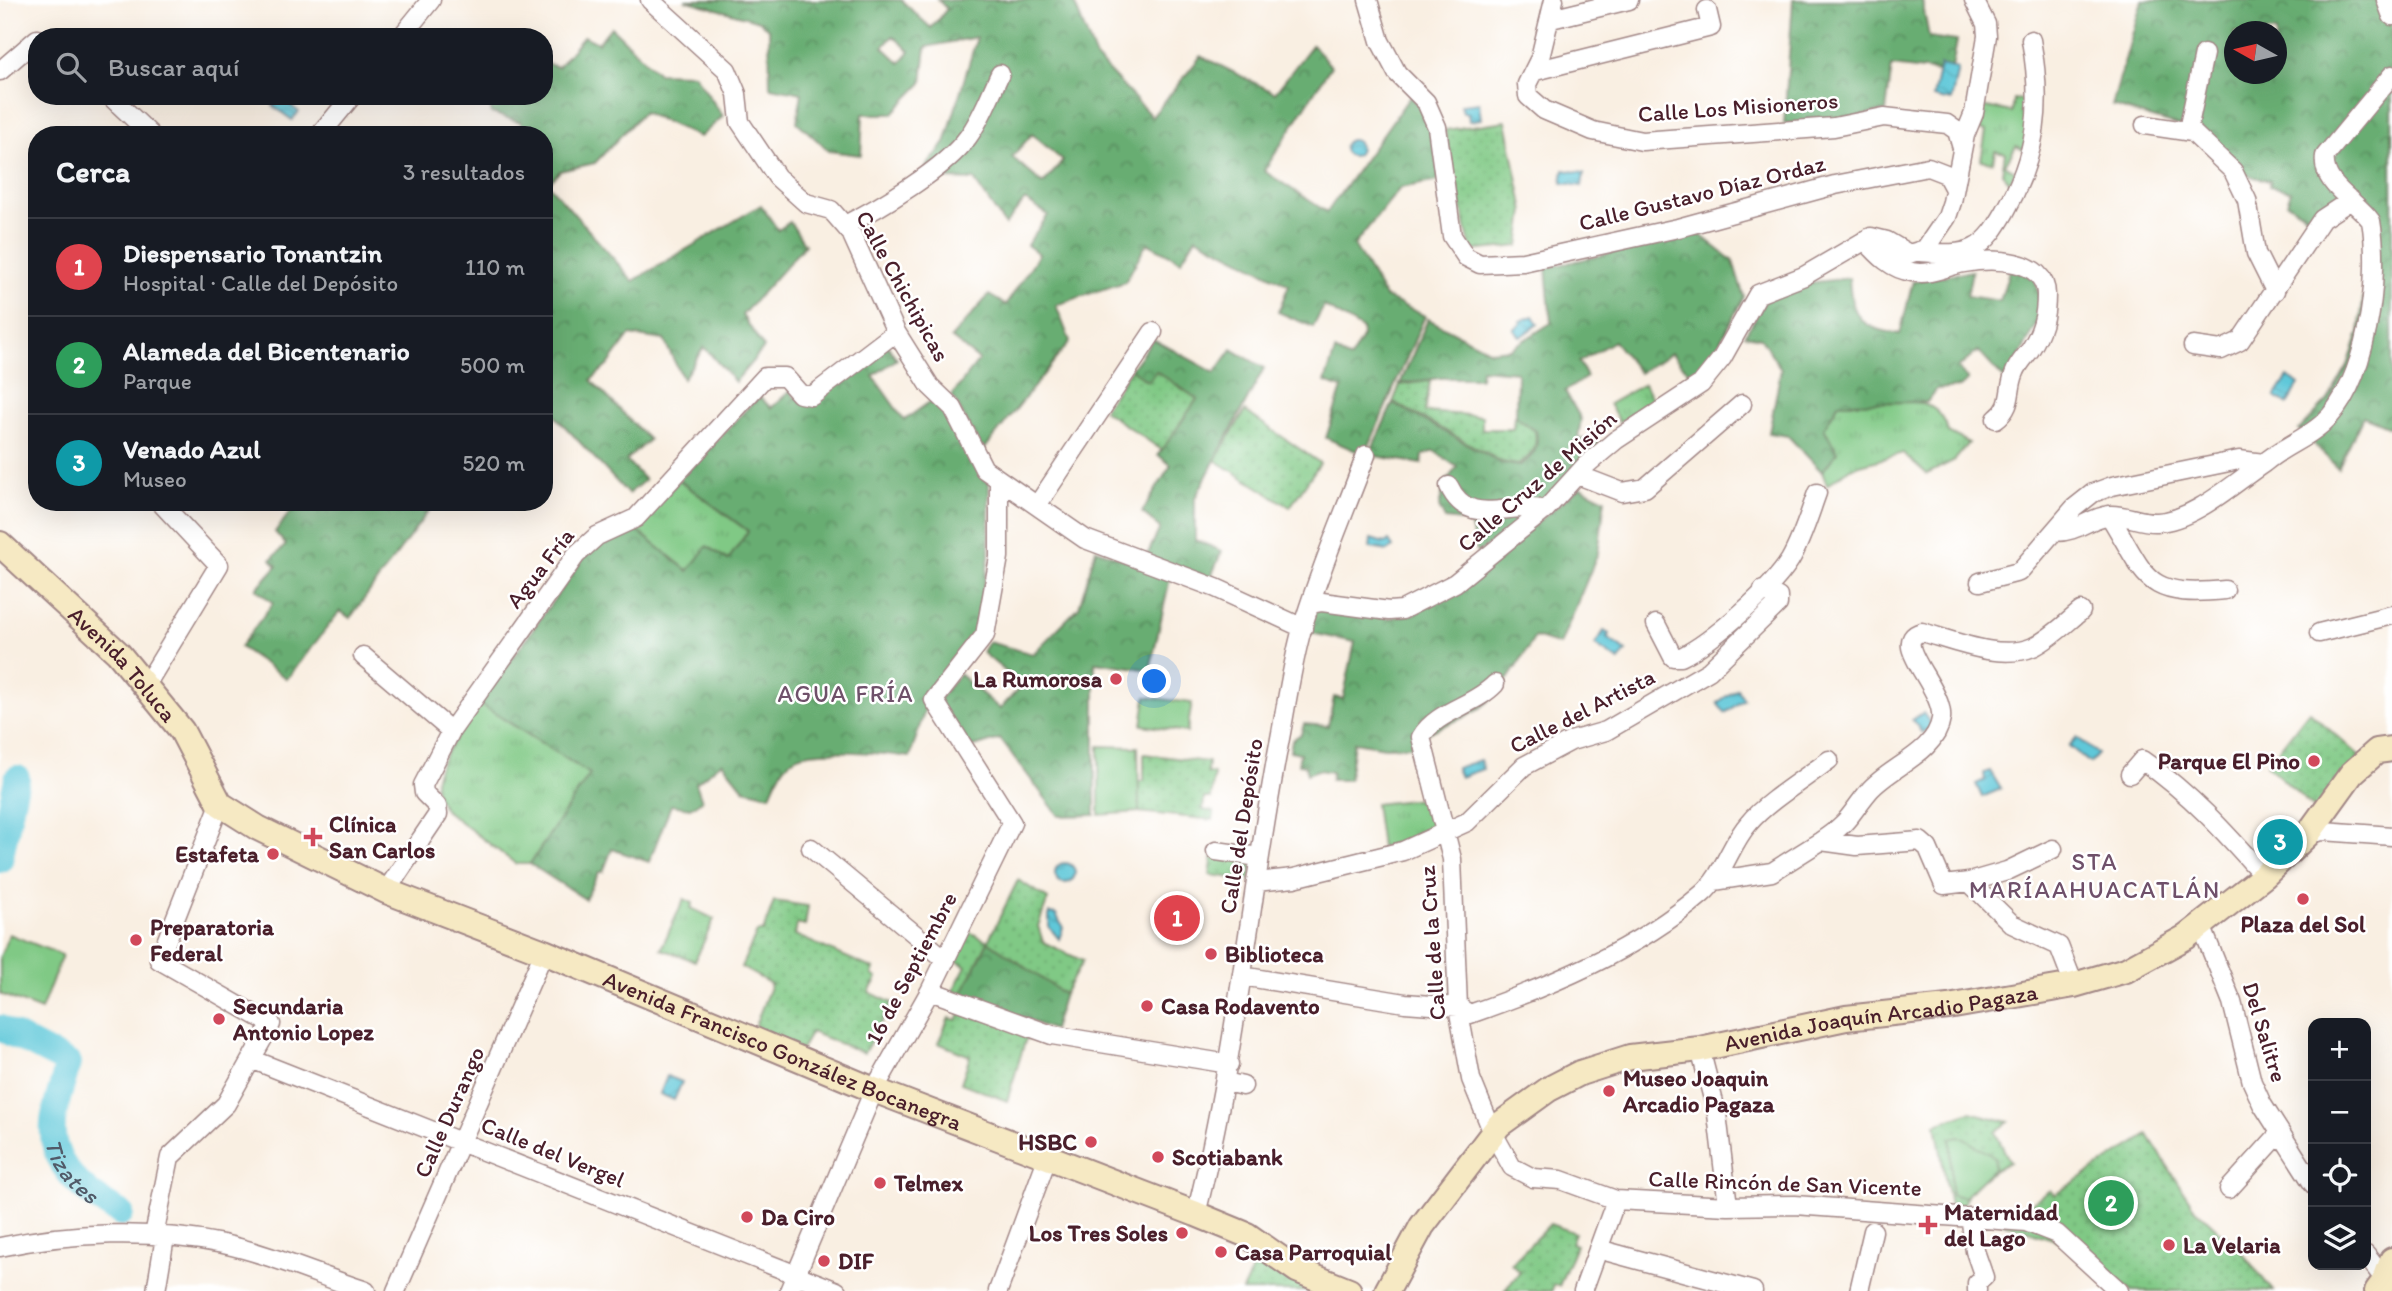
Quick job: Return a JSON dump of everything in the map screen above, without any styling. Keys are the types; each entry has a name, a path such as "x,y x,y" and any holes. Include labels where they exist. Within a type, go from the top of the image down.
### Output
{"street":[{"path":"408,28 431,0"},
{"name":"Calle Chichipicas","path":"650,0 727,70 737,94 740,122 777,177 806,203 831,210 845,225 896,332 930,386 953,408 984,469 999,482 1038,504 1085,539 1216,588 1303,628"},
{"name":"Calle Gustavo Díaz Ordaz","path":"1368,0 1380,41 1397,73 1426,102 1437,127 1452,236 1457,248 1480,264 1523,262 1678,228 1835,185 1928,167 1946,174 1954,187"},
{"name":"Calle Los Misioneros","path":"1554,0 1551,19 1535,71 1528,79 1527,90 1536,105 1612,137 1642,141 1679,139 1835,127 1884,117 1947,124 1957,131 1962,148"},
{"path":"1551,19 1629,0"},
{"path":"1920,252 1947,217 1962,148 1974,113 1987,36 1986,24 1974,0"},
{"path":"2386,0 2392,16"},
{"path":"1535,71 1711,27 1707,10"},
{"path":"1865,240 1877,237 1903,252 1963,252 1979,245 1991,233 2025,174 2035,136 2036,66 2031,40"},
{"path":"0,71 28,44"},
{"path":"2188,130 2204,54"},
{"path":"845,225 880,205 958,149 973,130 1000,74"},
{"path":"2054,532 2077,530 2094,518 2109,515 2158,522 2184,517 2264,463 2279,449 2322,424 2358,366 2365,343 2374,235 2371,221 2325,172 2325,156 2392,75"},
{"path":"119,105 142,126"},
{"path":"327,126 345,105"},
{"path":"2145,125 2188,130 2208,144 2233,171 2247,200 2256,253 2275,291"},
{"path":"2193,346 2211,350 2231,348 2240,341 2322,219 2351,200"},
{"path":"1865,240 1886,261 1908,272 1934,272 1964,263 1994,261 2030,268 2042,276 2046,286 2046,313 2041,333 2014,373 2008,405 1996,419"},
{"name":"Calle Cruz de Misión","path":"1311,604 1322,602 1389,611 1412,606 1455,583 1545,510 1616,440 1701,384 1717,365 1758,294 1804,276 1865,240"},
{"name":"Agua Fría","path":"386,891 438,814 438,806 424,793 423,785 452,731 576,555 597,536 636,518 765,377 785,377 800,394 812,397 896,332"},
{"path":"1038,504 1153,332"},
{"path":"1578,475 1622,492 1645,488 1742,404"},
{"name":"Calle del Depósito","path":"1196,1214 1227,1073 1259,858 1303,628 1366,455"},
{"path":"1980,582 2019,572 2074,508 2093,493 2112,485 2239,460 2264,463"},
{"name":"16 de Septiembre","path":"793,1283 874,1090 930,991 1012,823 934,700 985,635 999,557 999,482"},
{"path":"1449,486 1464,507 1482,511 1531,506 1545,510"},
{"path":"1656,624 1668,652 1673,657 1681,657 1726,626 1792,558 1817,494"},
{"path":"146,685 219,565 168,511"},
{"path":"2109,515 2150,582 2176,593 2225,590"},
{"name":"Avenida Toluca","path":"0,544 118,653 146,685 182,731 220,803"},
{"name":"Calle del Artista","path":"1256,882 1294,878 1403,851 1467,822 1524,766 1572,741 1606,731 1722,661 1778,604 1778,597 1763,590"},
{"path":"1714,881 1772,872 1821,841 1853,816 1870,790 1931,740 1939,726 1941,709 1937,694 1910,652 1909,643 1914,635 1922,632 1999,651 2017,651 2042,642 2081,611"},
{"path":"2319,633 2392,615"},
{"path":"363,656 452,731"},
{"name":"Calle de la Cruz","path":"1493,1133 1471,1079 1458,1007 1454,880 1445,830 1422,737 1426,728 1480,697 1495,684"},
{"name":"Avenida Joaquín Arcadio Pagaza","path":"1387,1291 1422,1226 1493,1133 1508,1118 1549,1089 1580,1073 1630,1057 1700,1049 1846,1018 1948,1007 2074,985 2126,970 2186,937 2264,876 2308,834 2352,773 2378,751 2392,749"},
{"path":"1242,976 1405,1003 1458,1007 1470,1014 1521,996 1638,942 1665,923 1714,881 1753,818 1829,760"},
{"path":"2130,774 2142,760 2165,776 2198,803 2264,876"},
{"path":"156,1291 159,1236 170,1157 226,1104 271,1024 159,960 220,803"},
{"name":"Avenida Francisco González Bocanegra","path":"220,803 258,828 386,891 544,952 874,1090 1196,1214 1247,1236 1297,1270 1349,1291"},
{"path":"2308,834 2323,831 2392,836"},
{"path":"1821,841 1857,846 1920,841 1928,848 1944,885 1969,882 2007,871 2053,849"},
{"path":"811,848 946,960"},
{"path":"1216,851 1259,858"},
{"path":"1969,882 2012,924 2059,946 2074,985"},
{"name":"Del Salitre","path":"2201,925 2232,1002 2252,1082 2308,1176"},
{"name":"Calle Durango","path":"396,1291 544,952"},
{"path":"930,991 1052,1035 1227,1073 1244,1086"},
{"path":"1700,1049 1717,1114 1728,1206"},
{"name":"Calle del Vergel","path":"251,1059 463,1142 793,1283 837,1291"},
{"name":"Calle Rincón de San Vicente","path":"1493,1133 1512,1167 1521,1174 1561,1180 1616,1200 1728,1206 1795,1205 1970,1217 2045,1227 2069,1244 2119,1291"},
{"path":"2229,1189 2280,1133"},
{"path":"998,1291 1048,1156"},
{"path":"1583,1291 1616,1200"},
{"path":"1970,1217 1975,1251 1984,1277 1977,1283 1977,1291"},
{"path":"1858,1291 1873,1231"},
{"path":"0,1247 57,1238 159,1236 224,1244 366,1291"},
{"path":"1598,1249 1753,1291"},
{"path":"2371,1261 2384,1277"}],"green space":[{"path":"685,0 901,0 931,28 947,9 938,0 1073,0 1096,58 1152,117 1201,56 1275,93 1312,45 1331,66 1264,171 1327,212 1411,95 1429,124 1435,146 1439,181 1400,188 1354,245 1385,297 1425,316 1365,455 1326,438 1342,388 1325,382 1335,351 1350,359 1363,336 1362,329 1324,306 1313,327 1278,312 1289,285 1196,237 1181,261 1147,243 1125,282 1056,305 1070,341 983,451 952,395 979,360 951,338 989,295 1006,305 1039,254 1027,245 1048,215 1025,200 1005,225 974,180 946,179 926,167 945,143 977,37 926,47 922,83 892,114 863,114 861,155 829,151 797,122 802,93 770,87 769,30 759,21","holes":["893,36 910,51 900,63 883,47","1032,134 1063,161 1043,184 1012,157"]},
{"path":"1793,0 1922,0 1929,37 1957,41 1952,68 1939,72 1892,66 1886,111 1851,118 1784,124"},
{"path":"2142,0 2392,0 2392,428 2363,416 2338,468 2299,430 2328,400 2348,365 2359,333 2363,299 2373,263 2375,206 2354,181 2309,217 2287,203 2291,191 2269,186 2270,181 2242,174 2193,130 2112,106"},
{"path":"611,27 658,73 694,74 723,116 700,137 643,112 595,163 560,171 553,179 553,126 521,126 521,122 491,113 491,105 553,105 553,66 558,67 584,36 598,43"},
{"path":"2014,99 2032,100 2026,151 2016,146 2005,165 2015,171 2011,183 2002,173 2005,153 1995,151 1993,162 1981,160 1986,131 1972,128 1981,106 2012,112"},
{"path":"1506,121 1524,211 1519,246 1471,251 1445,130"},
{"path":"553,190 633,281 761,205 778,230 790,222 805,245 742,315 764,348 735,382 704,347 683,379 664,340 630,335 608,365 591,380 649,440 626,460 645,480 628,494 553,414"},
{"path":"1698,233 1733,261 1744,297 1715,351 1694,378 1671,353 1639,373 1614,341 1579,362 1587,377 1565,391 1581,419 1578,438 1602,443 1536,513 1477,553 1470,522 1445,519 1439,507 1445,483 1457,467 1434,451 1423,455 1422,464 1369,455 1393,403 1502,463 1519,466 1534,452 1537,437 1536,431 1516,417 1517,372 1481,369 1480,378 1440,378 1400,384 1428,319 1490,351 1510,349 1551,323 1546,268"},
{"path":"2010,268 2033,272 2043,313 2006,381 1978,351 1958,368 1968,380 1960,387 1937,389 1927,402 1839,403 1824,428 1837,452 1822,472 1788,436 1769,433 1781,369 1761,338 1745,335 1766,299 1799,284 1849,278 1853,303 1861,319 1876,328 1900,334 1913,281 1972,271 1967,296 2000,301"},
{"path":"1153,339 1215,373 1232,349 1264,368 1195,498 1195,540 1222,551 1210,579 1172,569 1150,670 1095,662 1095,815 1059,816 1000,739 968,749 937,702 959,674 1000,709 1022,685 982,652 988,642 1033,654 1079,607 1096,549 1142,566 1160,528 1142,512 1171,465 1158,455 1197,399 1156,371 1148,382 1131,369"},
{"path":"887,345 897,359 873,376 904,420 934,399 946,410 989,482 989,557 974,641 927,703 910,757 850,752 803,754 786,766 770,795 744,789 722,762 696,783 702,801 690,808 671,805 649,862 612,849 603,872 599,872 585,899 530,864 590,774 480,704 582,560 601,542 634,528 688,571 707,546 728,560 748,531 679,480 759,396 771,408 790,391 795,398"},
{"path":"1131,369 1148,382 1156,371 1197,399 1162,450 1103,410"},
{"path":"1430,381 1425,412 1482,416 1482,429 1513,429 1514,416 1535,431 1533,451 1518,465 1502,462 1393,402 1400,385"},
{"path":"1644,384 1654,402 1619,422 1609,404"},
{"path":"1909,401 1929,406 1944,420 1948,432 1969,443 1955,460 1927,474 1903,453 1850,468 1827,485 1822,472 1837,452 1824,428 1839,403"},
{"path":"1245,411 1320,463 1290,507 1215,460"},
{"path":"679,480 749,532 728,561 688,571 634,528"},
{"path":"1580,487 1605,499 1598,553 1560,645 1535,637 1507,680 1490,700 1469,715 1426,735 1412,746 1385,747 1354,742 1349,780 1331,780 1332,772 1318,770 1307,774 1305,765 1298,764 1300,753 1290,751 1292,740 1301,734 1304,724 1328,726 1334,697 1343,699 1355,642 1306,632 1316,609 1389,618 1414,614 1459,587"},
{"path":"291,511 428,511 350,618 340,611 287,679 240,647 273,603 256,589 277,566 271,559 286,545 275,532"},
{"path":"1146,697 1192,703 1187,732 1142,725"},
{"path":"480,704 590,774 530,864 516,864 445,810 437,794 435,783 441,764"},
{"name":"Parque El Pino","path":"2309,711 2361,758 2317,811 2267,765"},
{"path":"1099,746 1138,747 1139,812 1099,815"},
{"path":"1144,754 1208,762 1207,773 1214,774 1211,798 1204,798 1203,810 1214,812 1213,820 1139,812 1139,781 1144,781"},
{"path":"1421,799 1434,830 1381,848 1375,804"},
{"path":"1213,855 1253,861 1250,880 1210,875"},
{"path":"1018,880 1048,899 1038,926 1043,942 1083,961 1064,994 988,941"},
{"path":"684,899 693,903 691,908 714,919 695,961 661,949"},
{"path":"774,901 808,906 805,926 797,924 795,935 874,969 872,975 877,978 869,992 892,1003 864,1053 811,1032 799,1053 753,1031 771,984 741,967 757,932 763,932"},
{"path":"963,929 988,941 962,994 953,991 966,966 952,958"},
{"path":"9,934 62,955 41,1010 0,994 0,957"},
{"path":"988,941 1064,994 1053,1030 962,994"},
{"path":"966,1001 1044,1041 1026,1038 1007,1101 961,1083 970,1056 938,1043 949,1018 957,1020"},
{"path":"1970,1112 2009,1122 1995,1132 2010,1162 1974,1187 1962,1208 2015,1214 2050,1190 2054,1195 2148,1135 2193,1206 2240,1250 2273,1291 2132,1291 2084,1249 1950,1206 1936,1124"},
{"path":"1959,1136 1995,1157 1994,1168 1964,1197 1951,1195 1951,1138"},
{"path":"1550,1224 1575,1233 1571,1243 1576,1245 1559,1286 1554,1285 1552,1291 1504,1291 1520,1272 1511,1264"},
{"path":"1255,1263 1320,1291 1242,1291"}],"water":[{"path":"1940,65 1958,69 1951,101 1933,97"},
{"path":"1479,103 1481,119 1469,121 1468,113 1463,113 1461,105"},
{"path":"290,105 299,112 292,120 273,106"},
{"path":"1352,140 1358,142 1358,154 1352,156 1346,154 1344,148 1346,142"},
{"path":"1564,170 1584,173 1582,186 1562,183"},
{"path":"1533,316 1538,324 1520,337 1514,329 1521,324 1520,321"},
{"path":"2288,377 2299,385 2287,404 2275,397"},
{"path":"1371,539 1384,543 1389,541 1393,547 1388,551 1370,548"},
{"path":"1604,631 1609,634 1607,638 1626,651 1619,661 1595,645"},
{"path":"1737,689 1744,699 1725,713 1717,703"},
{"path":"1923,713 1933,727 1922,733 1912,719"},
{"path":"2077,737 2098,754 2090,763 2069,746"},
{"path":"1480,760 1483,769 1460,777 1456,768"},
{"path":"1990,771 2001,789 1982,797 1976,784 1985,780 1984,773"},
{"path":"1065,863 1072,866 1075,873 1072,880 1065,883 1058,880 1055,873 1058,866"},
{"path":"1049,913 1056,914 1063,928 1059,939 1049,927"},
{"path":"667,1076 682,1082 674,1100 660,1094"}],"waterway":[{"name":"Tizates","path":"0,860 17,778"},
{"name":"Tizates","path":"0,1028 68,1063 53,1122 53,1138 57,1152 83,1188 121,1213"}],"place":[{"name":"La Rumorosa","path":"1116,679"},
{"name":"Parque El Pino","path":"2314,761"},
{"name":"Clínica San Carlos","path":"313,837"},
{"name":"Venado Azul","path":"2280,842"},
{"name":"Estafeta","path":"273,854"},
{"name":"Plaza del Sol","path":"2303,899"},
{"name":"Diespensario Tonantzin","path":"1177,918"},
{"name":"Preparatoria Federal","path":"136,940"},
{"name":"Biblioteca","path":"1211,954"},
{"name":"Casa Rodavento","path":"1147,1006"},
{"name":"Secundaria Antonio Lopez","path":"219,1019"},
{"name":"Museo Joaquin Arcadio Pagaza","path":"1609,1091"},
{"name":"HSBC","path":"1091,1142"},
{"name":"Scotiabank","path":"1158,1157"},
{"name":"Telmex","path":"880,1183"},
{"name":"Alameda del Bicentenario","path":"2111,1203"},
{"name":"Da Ciro","path":"747,1217"},
{"name":"Maternidad del Lago","path":"1928,1225"},
{"name":"Los Tres Soles","path":"1182,1233"},
{"name":"La Velaria","path":"2169,1245"},
{"name":"Casa Parroquial","path":"1221,1252"},
{"name":"DIF","path":"824,1261"}],"district":[{"name":"AGUA FRÍA","path":"846,693"},
{"name":"STA MARÍAAHUACATLÁN","path":"2095,875"}]}
